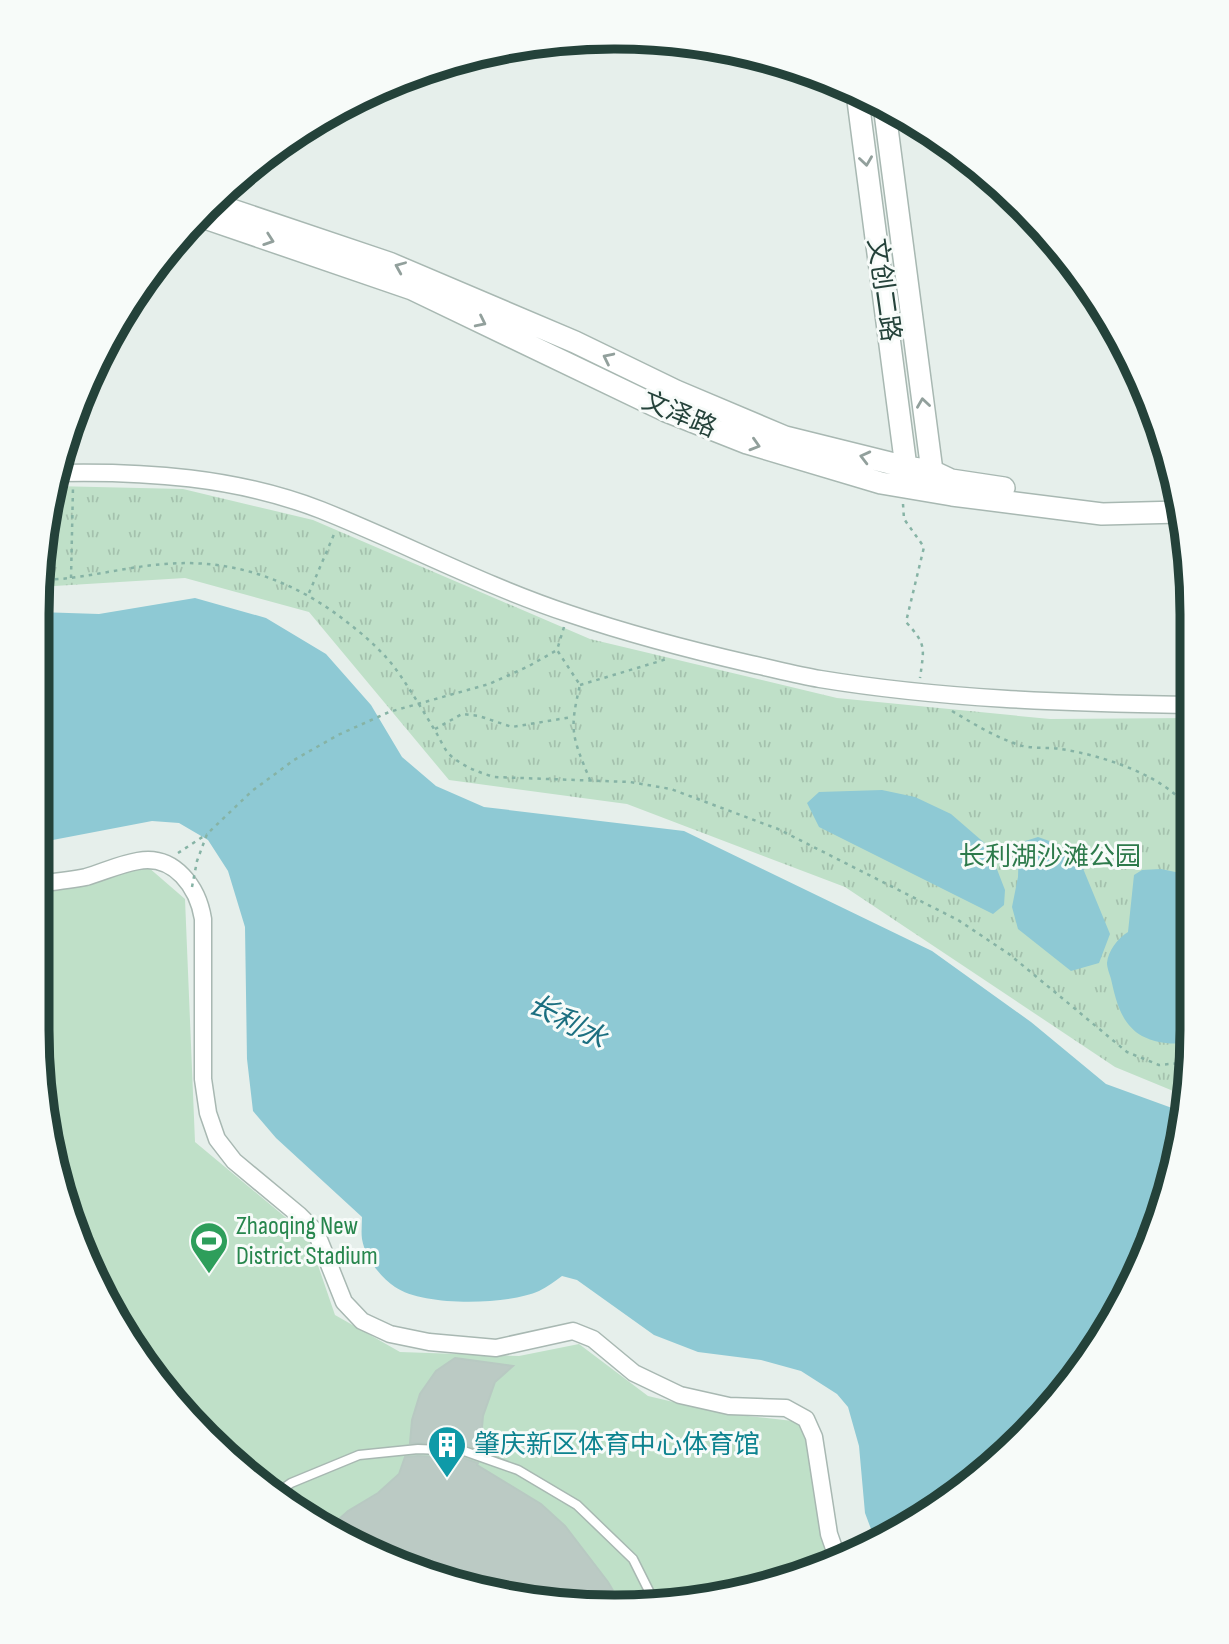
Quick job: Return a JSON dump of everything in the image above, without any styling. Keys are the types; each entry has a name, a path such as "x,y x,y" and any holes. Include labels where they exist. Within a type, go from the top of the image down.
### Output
{"street":[{"name":"文创二路","path":"858,104 904,476"},
{"name":"文创二路","path":"886,119 932,481"},
{"name":"文泽路","path":"223,207 389,263 575,342 676,391 785,437 904,476 1102,514 1170,512"},
{"name":"文泽路","path":"210,220 412,289 666,411 747,443 881,483 904,476"},
{"path":"67,472 180,476 248,488 319,509 568,614 696,651 819,679 1057,703 1180,705"},
{"name":"文泽路","path":"932,481 951,480 1094,500 1168,498"},
{"path":"49,882 85,877 140,860 157,861 177,869 192,887 201,903 203,919 203,1079 208,1114 217,1139 234,1161 316,1232 344,1302 362,1321 390,1334 429,1342 496,1348 573,1331 593,1339 634,1373 680,1395 729,1406 786,1408 806,1419 814,1437 829,1534 835,1550"}],"lane":[{"path":"284,1488 359,1455 418,1449 464,1451 518,1470 577,1505 633,1559 651,1594"}],"path":[{"path":"71,578 73,472"},
{"path":"904,476 904,519 924,547 906,622 921,639 923,651 919,691"},
{"path":"308,594 341,519"},
{"path":"50,579 165,564 205,563 245,569 273,578 308,594 372,642 399,673 450,755 473,771 494,777 630,782 671,789 778,830 958,920 1009,954 1127,1052 1159,1065 1179,1063"},
{"path":"157,861 183,851 207,834 252,790 294,760 338,735 389,712 489,684 557,650 568,614"},
{"path":"557,650 580,685 572,717 573,740 590,780"},
{"path":"580,685 696,651"},
{"path":"943,705 993,735 1022,746 1084,753 1123,764 1157,782 1180,799"},
{"path":"434,730 462,714 479,716 512,727 572,717"},
{"path":"192,887 197,861 207,834"}],"green space":[{"name":"长利湖沙滩公园","path":"64,486 183,489 313,520 590,639 837,698 1050,719 1180,718 1180,1030 1176,1092 1115,1067 845,887 627,804 449,780 309,612 185,578 50,586 54,541"},
{"name":"Zhaoqing New District Stadium","path":"148,867 185,899 195,1142 308,1236 335,1315 400,1352 519,1356 579,1344 648,1396 720,1413 802,1422 828,1553 761,1576 651,1594 578,1594 504,1584 433,1565 364,1537 300,1500 242,1455 189,1402 144,1344 107,1280 79,1211 60,1140 50,1066 49,888"}],"water":[{"name":"长利水","path":"195,598 266,618 326,654 371,705 402,757 436,786 484,807 684,831 932,951 1031,1022 1106,1084 1174,1108 1161,1176 1137,1246 1104,1312 1063,1374 1040,1402 987,1455 929,1500 872,1533 865,1513 859,1446 848,1407 837,1394 801,1371 761,1360 698,1352 654,1335 577,1280 562,1276 525,1296 487,1301 425,1298 395,1287 384,1278 370,1259 362,1236 362,1217 276,1138 253,1111 247,1059 245,927 228,871 208,840 179,823 152,821 49,841 49,612 99,614"},
{"path":"882,790 915,797 951,814 988,846 1005,890 1004,905 993,914 819,827 807,803 819,792"},
{"path":"1038,837 1058,844 1082,866 1110,934 1099,963 1071,971 1018,929 1012,907 1018,877 1019,843"},
{"path":"1161,869 1180,873 1180,1043 1148,1039 1129,1025 1120,1011 1107,967 1111,950 1128,932 1134,875 1142,870"}],"building":[{"path":"455,1358 513,1366 495,1382 483,1416 480,1450 465,1444 410,1443 412,1420 420,1394 436,1371"},
{"name":"肇庆新区体育中心体育馆","path":"405,1457 463,1458 478,1463 477,1465 541,1504 565,1526 616,1595 541,1590 468,1576 398,1552 336,1521 378,1493 399,1474"}],"place":[{"name":"Zhaoqing New District Stadium","path":"209,1275"},
{"name":"肇庆新区体育中心体育馆","path":"447,1479"}]}
